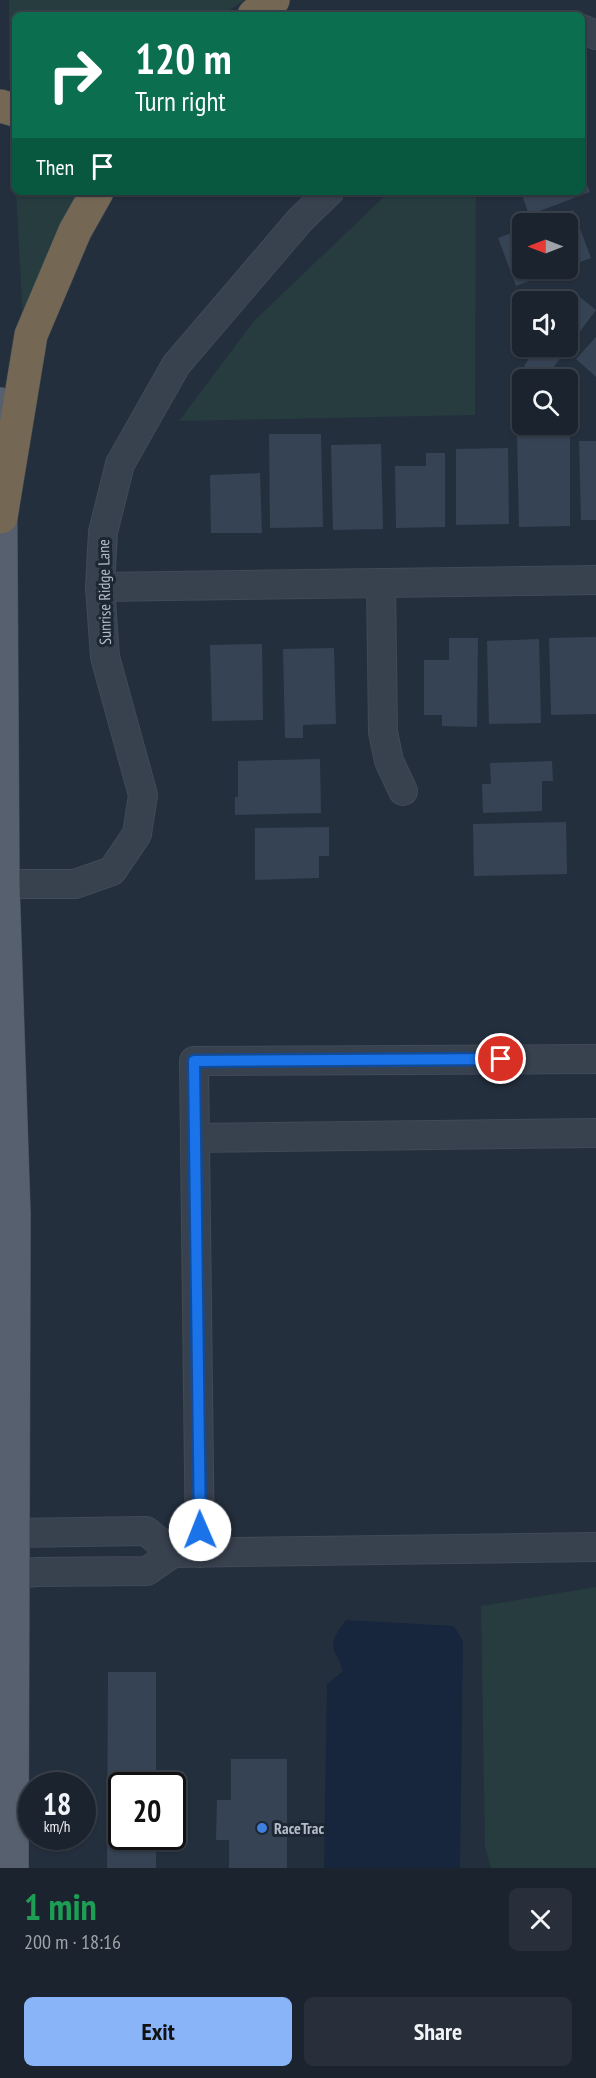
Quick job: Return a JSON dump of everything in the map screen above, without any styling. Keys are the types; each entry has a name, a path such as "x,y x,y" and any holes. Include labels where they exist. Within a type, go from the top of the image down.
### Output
{"highway":[{"path":"258,12 273,0"},
{"path":"2,517 31,335 75,231 95,195"}],"main road":[{"path":"0,405 1,883 14,1533 7,1574 12,1868"}],"street":[{"name":"Sunrise Ridge Lane","path":"1,883 75,884 112,871 136,834 143,795 105,657 100,587 103,532 120,464 176,365 300,220 326,195"},
{"path":"100,587 596,580"},
{"path":"381,584 383,732 389,761 403,791"},
{"path":"186,1553 195,1138 194,1061 596,1059"},
{"path":"195,1138 596,1133"},
{"path":"14,1533 146,1531 186,1553"},
{"path":"7,1574 147,1571 186,1553 596,1547"}],"green space":[{"path":"9,0 244,0 227,12 12,12 12,90 9,78"},
{"path":"16,195 78,195 23,321"},
{"path":"386,195 476,195 475,415 179,421 254,321"},
{"path":"596,1587 596,1868 491,1868 485,1846 481,1606"}],"water":[{"path":"346,1620 454,1626 463,1641 460,1868 324,1868 327,1684 342,1672 333,1644"}],"building":[{"path":"585,180 590,192 585,194"},
{"path":"522,195 582,195 534,213 528,213"},
{"path":"578,223 591,258 578,263"},
{"path":"512,233 512,275 498,238"},
{"path":"513,279 535,279 516,286"},
{"path":"578,296 596,310 578,334"},
{"path":"596,337 596,377 576,359"},
{"path":"530,357 561,357 552,369 528,369 524,366"},
{"path":"269,434 321,434 323,527 270,528"},
{"path":"570,435 570,526 519,527 517,436"},
{"path":"579,441 596,441 596,520 581,520"},
{"path":"381,444 383,529 333,530 331,445"},
{"path":"508,448 509,524 456,525 456,449"},
{"path":"426,453 445,453 445,527 396,528 395,466 426,466"},
{"path":"260,473 262,533 211,533 210,475"},
{"path":"596,637 596,714 551,715 549,638"},
{"path":"449,638 478,638 477,727 442,726 442,715 424,715 424,660 449,660"},
{"path":"539,639 541,723 489,724 487,641"},
{"path":"262,644 263,720 212,721 210,645"},
{"path":"334,648 336,724 303,725 303,738 285,738 283,649"},
{"path":"320,759 321,813 235,815 235,797 238,797 238,761"},
{"path":"552,761 553,781 542,781 542,811 483,813 482,784 491,784 490,763"},
{"path":"566,822 567,874 474,876 473,824"},
{"path":"329,827 329,856 319,856 319,878 255,880 255,828"},
{"path":"108,1672 156,1672 156,1772 108,1772 108,1850 156,1850 156,1868 107,1868"},
{"path":"231,1759 287,1759 287,1868 229,1868 229,1840 216,1840 217,1800 231,1800"}],"place":[{"name":"RaceTrac","path":"262,1828"}],"route":[{"path":"200,1530 194,1061 501,1059"}]}
